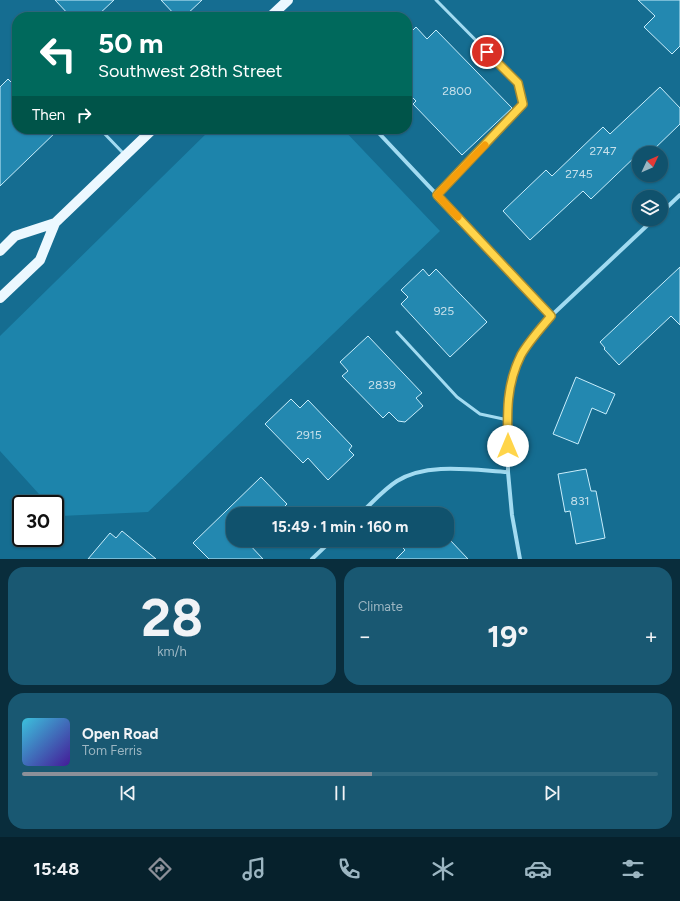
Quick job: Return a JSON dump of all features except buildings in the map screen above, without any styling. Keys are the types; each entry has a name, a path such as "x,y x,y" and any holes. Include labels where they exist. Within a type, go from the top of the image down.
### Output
{"main road":[{"path":"275,12 288,0"},
{"path":"0,298 40,260 55,223 148,134"},
{"path":"0,251 15,236 55,223"}],"street":[{"path":"379,134 551,316"},
{"path":"668,206 680,195"},
{"path":"520,559 512,515 508,472 508,400 512,377 522,354 551,316 647,226"},
{"path":"368,507 397,481 420,471 444,469 508,472"},
{"path":"312,559 325,547"}],"lane":[{"path":"436,0 518,83 523,104 437,195"},
{"path":"105,134 126,155"},
{"path":"397,332 457,397 480,414 508,420"}],"shaded area":[{"path":"206,134 348,134 440,231 148,512 64,516 64,495 40,495 0,451 0,336"}],"slow traffic":[{"path":"458,217 437,195 485,145"}],"route":[{"path":"487,52 518,83 523,104 437,195 551,316 522,354 512,377 508,400 508,446"}]}
